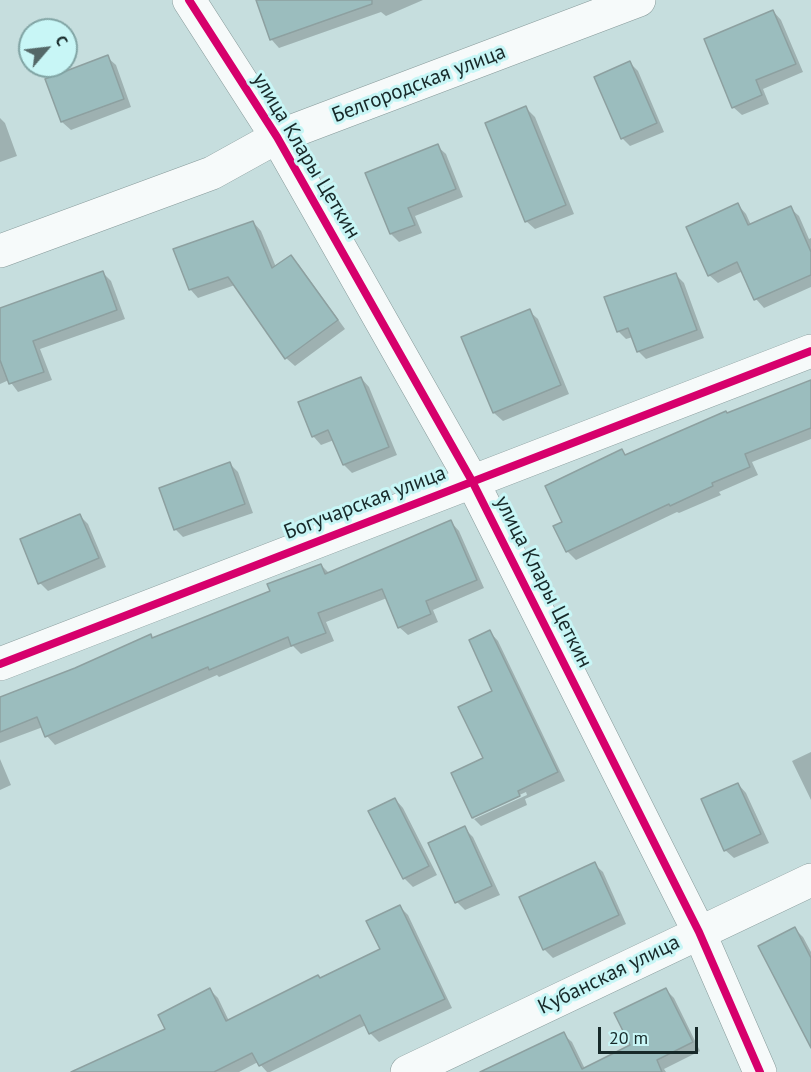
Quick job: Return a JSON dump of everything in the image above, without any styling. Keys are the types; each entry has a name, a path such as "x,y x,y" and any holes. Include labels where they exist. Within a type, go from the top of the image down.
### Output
{"street":[{"name":"улица Клары Цеткин","path":"189,0 277,137 472,481 699,932 760,1072"},
{"name":"Белгородская улица","path":"0,251 212,173 277,137 639,0"},
{"name":"Богучарская улица","path":"0,664 811,351"},
{"name":"Кубанская улица","path":"407,1072 811,880"}],"building":[{"path":"256,0 372,0 372,4 270,40"},
{"path":"773,10 796,64 756,80 762,95 732,108 704,39"},
{"path":"108,55 124,99 61,122 45,79 78,78 78,66"},
{"path":"630,61 657,123 621,139 594,77"},
{"path":"526,106 566,205 525,222 485,123"},
{"path":"438,144 456,189 408,208 415,225 390,234 365,173"},
{"path":"738,203 748,225 791,206 811,252 811,275 754,300 737,262 708,276 686,227"},
{"path":"253,221 272,268 291,255 338,320 285,359 228,277 189,290 173,249"},
{"path":"103,271 117,310 33,341 44,372 9,384 0,360 0,308"},
{"path":"676,273 697,330 637,352 628,328 617,332 604,297"},
{"path":"530,309 561,385 493,413 461,337"},
{"path":"361,377 389,447 343,465 328,430 312,437 298,402"},
{"path":"811,380 811,428 745,454 750,467 712,483 713,486 566,552 553,526 562,522 545,486 622,449 625,455 726,411 727,413"},
{"path":"230,462 245,504 174,530 159,488"},
{"path":"80,514 99,558 38,584 20,539"},
{"path":"451,520 477,580 426,601 431,614 398,628 382,589 318,613 326,633 291,646 288,637 209,670 208,667 45,737 37,717 0,732 0,697 75,668 151,634 152,638 270,591 267,584 321,564 325,574"},
{"path":"490,630 558,772 518,791 520,796 472,818 451,773 483,758 458,707 492,691 469,640"},
{"path":"738,783 761,834 724,851 701,799"},
{"path":"395,798 429,866 403,879 368,811"},
{"path":"465,826 492,886 455,903 428,843"},
{"path":"595,862 619,915 543,950 519,897"},
{"path":"400,905 445,999 369,1034 360,1015 259,1066 252,1053 214,1072 71,1072 165,1029 158,1015 210,988 226,1021 318,975 320,978 380,949 366,921"},
{"path":"795,927 811,958 811,1048 758,946"},
{"path":"666,988 693,1042 657,1060 662,1072 480,1072 564,1032 582,1069 630,1045 614,1013"}],"cycle path":[{"path":"189,0 277,137 472,481 699,932 760,1072"},
{"path":"0,664 811,351"}]}
